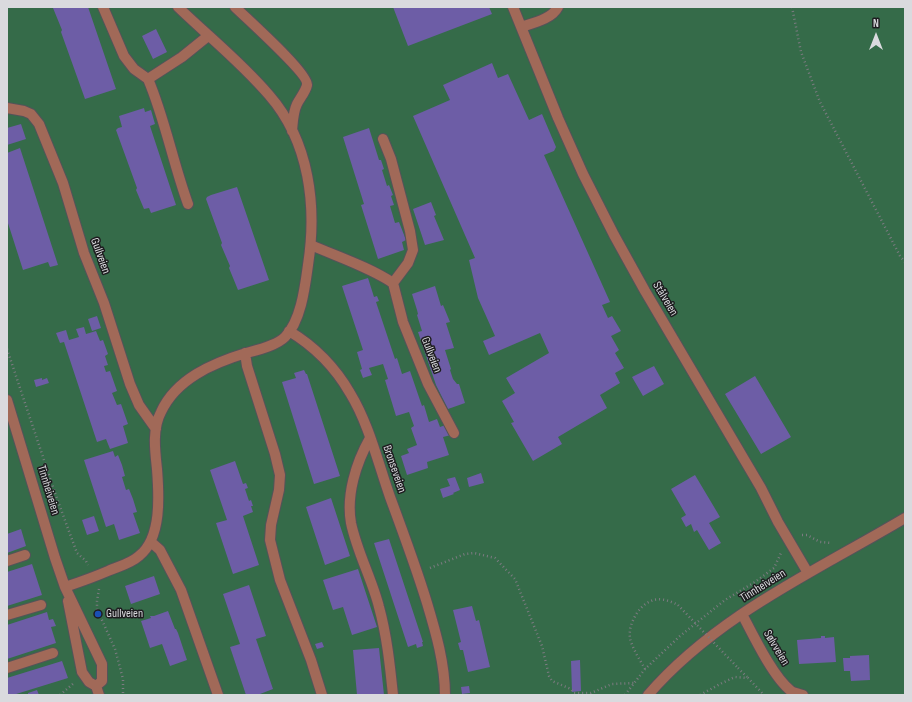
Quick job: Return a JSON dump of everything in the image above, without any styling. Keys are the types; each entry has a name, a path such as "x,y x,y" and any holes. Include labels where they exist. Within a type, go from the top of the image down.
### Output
{"street":[{"path":"103,7 124,56 134,69 148,79 158,103 177,174 188,204"},
{"path":"65,587 128,564 140,556 150,542 156,524 159,500 155,456 155,433 160,414 171,394 189,378 225,360 267,347 284,338 294,322 300,306 311,245 312,211 310,188 302,154 292,131 271,96 178,7"},
{"path":"235,7 294,64 305,78 307,86 296,106 293,115 292,131"},
{"name":"Stålveien","path":"513,7 580,167 614,235 645,291 761,488 778,522 808,573"},
{"path":"521,27 548,16 558,7"},
{"path":"148,79 182,57 208,36"},
{"name":"Gullveien","path":"7,108 24,111 31,114 39,124 63,183 84,253 104,303 130,384 139,404 156,429"},
{"path":"311,245 378,273 393,283 408,263 413,250 410,231 391,159 383,139"},
{"name":"Gullveien","path":"393,283 404,322 428,384 454,433"},
{"path":"289,331 305,340 336,372 350,394 370,438"},
{"path":"245,353 247,366 275,454 280,475 279,490 271,525 270,540 280,580 311,660 322,695"},
{"name":"Tinnheiveien","path":"7,400 65,587 102,664 102,681 98,691 82,672 65,587"},
{"name":"Bronseveien","path":"370,438 434,626 445,684 445,695"},
{"name":"Bronseveien","path":"370,438 363,451 352,485 350,504 351,523 380,608 393,695"},
{"name":"Tinnheiveien","path":"648,695 684,658 742,614 773,593 853,549 905,518"},
{"path":"150,542 160,550 181,590 218,695"},
{"path":"7,561 25,555"},
{"path":"7,615 41,605"},
{"name":"Sølvveien","path":"742,614 758,644 781,681 792,694 803,695"},
{"path":"7,668 53,653"}],"path":[{"path":"792,7 801,52 820,102 900,256 905,262"},
{"path":"7,349 56,496 77,553 86,561 92,578 100,590 97,601 97,610 115,649 123,679 123,695"},
{"path":"625,695 645,670 680,636 725,600 755,582 774,568 783,548 790,542 800,536 807,535 820,542 835,543"},
{"path":"417,573 465,554 474,553 495,558 515,579 542,646 549,676 552,681 571,689 574,693 591,693 612,684 634,684"},
{"path":"645,670 630,638 631,627 635,616 651,601 660,600 672,602 678,605 764,695"},
{"path":"700,695 736,677 748,678"},
{"path":"60,695 72,686 76,680"}],"green space":[{"path":"7,7 905,7 905,695 7,695"}],"building":[{"path":"88,7 116,89 85,99 61,32 62,30 53,8"},
{"path":"393,7 489,7 492,14 408,46"},
{"path":"156,29 167,52 153,59 142,36"},
{"path":"492,63 498,78 508,74 529,120 542,114 556,147 554,151 544,155 610,302 602,305 608,318 612,316 621,331 611,336 619,350 615,353 624,368 615,373 620,383 600,395 607,408 558,437 562,444 533,461 511,423 514,422 502,401 515,393 506,378 549,353 540,333 489,355 483,341 495,336 478,298 469,260 475,258 413,116 450,100 443,85"},
{"path":"144,108 145,112 151,110 155,124 150,126 176,205 151,213 149,208 144,209 116,130 122,127 119,116"},
{"path":"21,124 26,139 7,145 7,128"},
{"path":"369,128 379,160 381,160 384,169 382,170 387,186 389,185 393,195 391,196 394,205 390,206 395,223 399,222 406,240 402,242 404,250 378,259 361,205 364,204 343,137"},
{"path":"20,148 58,265 50,267 48,262 23,270 7,220 7,153"},
{"path":"237,187 269,280 238,290 206,199 211,195"},
{"path":"431,202 436,215 434,216 444,240 425,245 413,209"},
{"path":"368,278 374,297 377,296 379,301 376,302 395,359 397,358 402,374 410,371 422,406 424,405 429,422 437,419 440,427 448,424 451,435 443,437 449,455 427,462 428,468 407,475 401,456 409,453 407,449 417,445 411,428 414,426 409,412 396,416 385,380 388,379 383,364 369,368 372,375 363,378 357,352 363,350 342,286"},
{"path":"435,286 441,306 443,305 450,322 446,323 454,348 445,350 451,369 450,370 453,379 457,384 459,384 465,403 448,409 436,385 418,332 422,331 412,294"},
{"path":"97,316 101,328 92,331 88,319"},
{"path":"84,327 86,334 96,331 100,341 103,340 108,354 105,356 108,365 104,366 106,372 110,371 117,391 112,393 117,405 121,404 128,424 123,426 128,443 110,449 106,439 97,442 64,342 60,343 56,333 66,330 69,340 79,337 76,329"},
{"path":"654,366 664,384 643,396 632,377"},
{"path":"304,370 307,374 340,476 314,484 282,382 296,378 294,373"},
{"path":"755,376 791,437 761,454 725,394"},
{"path":"42,378 42,380 47,378 49,383 36,387 34,380"},
{"path":"113,451 115,457 118,455 122,465 125,476 122,477 126,490 129,489 133,499 137,512 133,513 140,533 119,540 114,524 106,527 84,460"},
{"path":"235,461 243,484 246,483 248,488 245,489 249,501 251,500 253,506 251,506 253,512 243,516 259,565 233,574 216,523 227,520 210,470"},
{"path":"481,473 484,483 469,487 467,478"},
{"path":"695,475 720,517 709,523 721,543 709,550 697,530 694,532 691,524 686,527 681,518 686,515 671,489"},
{"path":"455,477 460,490 443,498 440,489 450,486 447,479"},
{"path":"331,498 350,556 325,565 306,507"},
{"path":"94,516 99,531 87,535 82,520"},
{"path":"21,529 26,546 7,553 7,534"},
{"path":"389,539 423,642 423,646 417,648 416,644 408,647 374,543"},
{"path":"32,564 42,595 7,606 7,572"},
{"path":"358,569 377,627 352,635 343,607 333,610 323,580"},
{"path":"154,576 160,594 131,604 125,586"},
{"path":"249,585 266,636 256,639 273,689 260,695 246,695 230,647 240,644 223,594"},
{"path":"472,606 476,621 479,620 490,667 468,672 463,650 460,650 458,643 461,642 453,610"},
{"path":"168,611 178,633 187,660 170,666 162,644 150,648 141,621 151,618 150,616"},
{"path":"47,612 49,620 53,619 56,626 51,627 56,643 7,659 7,625"},
{"path":"821,636 825,636 825,638 834,637 836,662 799,664 797,640 821,638"},
{"path":"322,642 324,647 317,649 315,644"},
{"path":"379,648 384,695 357,695 353,650"},
{"path":"869,655 870,680 851,681 850,671 844,671 843,658"},
{"path":"580,660 581,691 572,692 571,661"},
{"path":"62,661 68,678 13,695 7,695 7,678"},
{"path":"469,686 470,693 462,694 461,687"},
{"path":"37,690 39,695 28,695 28,693"}],"place":[{"name":"Gullveien","path":"98,614"}]}
